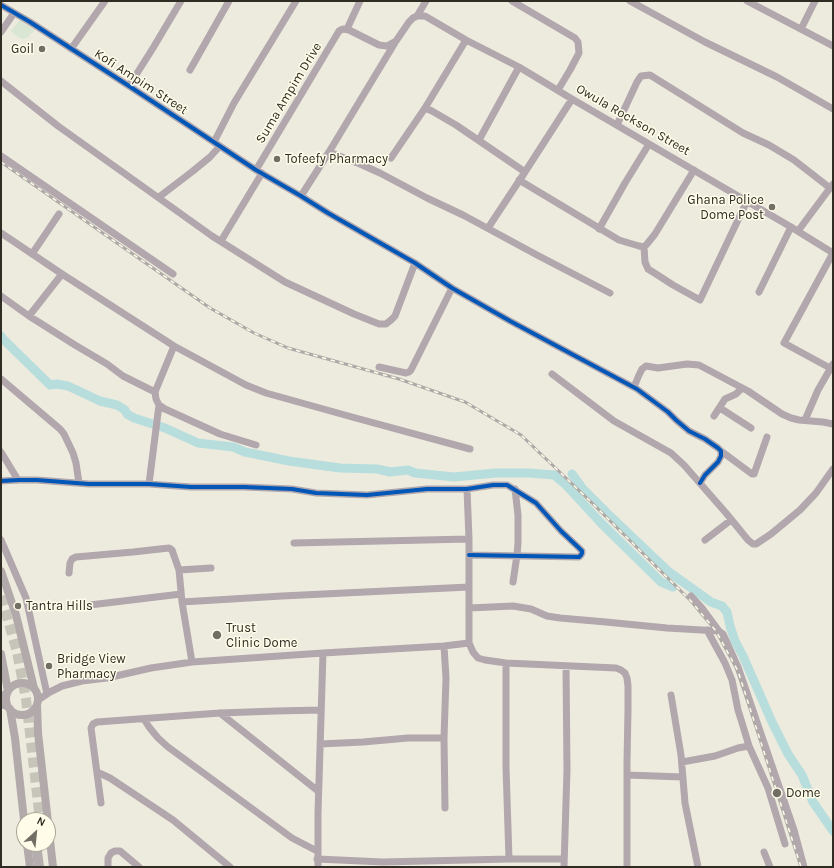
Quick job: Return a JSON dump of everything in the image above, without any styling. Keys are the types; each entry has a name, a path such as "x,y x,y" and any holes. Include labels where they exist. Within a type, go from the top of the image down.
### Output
{"highway":[{"path":"37,852 39,867"},
{"path":"43,852 45,867"}],"main road":[{"path":"1,571 16,615 34,689 37,693 38,733 53,867"},
{"path":"1,654 6,707 15,738 23,812"},
{"path":"5,694 14,685 20,683 26,683 34,689"},
{"path":"6,707 16,714 21,715 31,712 37,702"},
{"path":"28,852 30,867"}],"street":[{"path":"71,49 105,1"},
{"path":"129,86 180,1"},
{"path":"190,70 229,1"},
{"path":"159,198 194,171 210,156 217,144 234,102 296,1"},
{"name":"Suma Ampim Drive","path":"221,241 339,31 345,29 360,1"},
{"path":"301,196 330,152 396,41 409,22 417,16 426,1"},
{"path":"512,1 575,38 578,42 579,53 558,90"},
{"path":"630,1 638,3 705,42 832,105"},
{"path":"801,29 815,1"},
{"path":"750,2 833,46"},
{"name":"Kofi Ampim Street","path":"1,5 259,171 415,263 452,288 510,321 634,387 668,412 690,431 718,448 752,474 754,474 767,438"},
{"path":"1,32 14,13"},
{"name":"Owula Rockson Street","path":"417,16 425,16 466,40 520,67 795,229 833,253"},
{"path":"345,29 379,46 387,46 396,41"},
{"path":"391,158 425,108 466,40"},
{"path":"479,140 520,67"},
{"path":"617,125 637,82 641,76 650,75 743,133 769,145 794,160 832,186 795,229 759,292"},
{"path":"1,81 58,126 221,241 285,282 354,314 379,324 386,324 391,320 395,316 415,263"},
{"path":"488,228 519,180 526,172 572,99"},
{"path":"425,108 456,125 526,172"},
{"path":"599,229 649,144"},
{"path":"330,152 380,173 610,293"},
{"path":"1,156 173,274"},
{"path":"694,170 655,234 644,247 645,262 648,269 673,285 700,300 747,201"},
{"path":"519,180 619,240 644,247"},
{"path":"32,254 60,214"},
{"path":"1,234 174,346 246,385 266,393 470,449"},
{"path":"805,420 813,400 832,366 784,343 833,253"},
{"path":"29,316 62,274"},
{"path":"379,367 406,373 411,370 452,288"},
{"path":"1,296 29,316 107,364 123,376 155,392"},
{"path":"174,346 155,392 159,405 220,434 256,445"},
{"path":"634,387 642,369 646,366 658,368 687,364 699,365 742,388 782,414 791,418 833,424"},
{"path":"552,374 614,421 671,453 684,465 753,544 756,544 771,534 800,510 816,493 833,469"},
{"path":"1,379 64,434 73,453 79,483"},
{"path":"714,416 725,399 736,394 742,388"},
{"path":"149,484 159,405"},
{"path":"720,408 751,428"},
{"path":"700,483 705,475 718,462 721,456 721,451"},
{"path":"1,452 18,480"},
{"path":"1,481 18,480 149,484 191,487 244,487 292,489 316,493 367,495 427,489 467,489 493,485 507,485 536,503 561,531 582,551 581,556 579,557 469,555"},
{"path":"467,489 469,539 469,643 473,652 478,658 506,663 616,668 625,673 628,686 627,867"},
{"path":"513,582 517,556 518,515 515,489"},
{"path":"705,540 731,520"},
{"path":"294,543 469,539"},
{"path":"1,540 26,598 48,692"},
{"path":"69,573 70,563 72,559 76,557 169,548 172,550 174,552 179,570 192,662"},
{"path":"179,570 211,568"},
{"path":"90,605 182,598 469,587"},
{"path":"691,596 702,608 718,631 723,634 740,674 794,830 804,867"},
{"path":"469,608 513,606 531,609 547,616 560,618 718,631"},
{"path":"707,630 725,663 732,680 738,710 750,746 768,788 785,844"},
{"path":"37,702 48,692 62,686 151,668 192,662 444,646 469,643"},
{"path":"444,646 446,678 444,738 445,808"},
{"path":"318,867 318,791 323,653"},
{"path":"506,663 506,767 509,859"},
{"path":"564,867 567,770 566,666"},
{"path":"34,689 48,692"},
{"path":"671,695 682,762 685,804 698,867"},
{"path":"101,803 91,728 93,724 97,722 220,713 321,710"},
{"path":"220,713 318,791"},
{"path":"144,719 158,738 168,747 292,838 317,851"},
{"path":"320,744 408,738 444,738"},
{"path":"682,762 715,756 738,748 750,746"},
{"path":"97,772 110,778 173,820 230,867"},
{"path":"627,775 683,777"},
{"path":"108,867 108,858 110,853 115,850 120,851 139,867"},
{"path":"764,852 770,867"},
{"path":"317,859 383,862 564,859"}],"green space":[{"path":"20,20 35,30 27,38 23,39 18,37 11,31"}],"waterway":[{"path":"1,336 50,385 57,384 68,386 100,401 117,405 134,418 165,428 198,443 233,447 245,452 289,461 340,468 377,469 390,472 408,470 415,473 454,477 496,473 554,475 565,484 600,522 661,582 673,587"},
{"path":"572,474 583,489 669,572 711,602 722,606 727,612 735,641 772,722 788,754 802,775 813,802 833,831"},
{"path":"681,585 682,581"}],"tunnel":[{"path":"1,596 17,652 26,699 39,812"}],"railway":[{"path":"1,162 210,308 254,333 288,348 399,379 465,402 521,435 691,601 716,631 738,671 801,867"}],"cycle path":[{"path":"1,5 129,86 256,170 415,263 452,288 637,389 668,412 689,431 705,439 721,451 721,456 718,462 705,475 700,483"},
{"path":"1,481 37,480 89,484 244,487 292,489 316,493 367,495 427,489 467,489 493,485 507,485 536,503 561,531 582,551 579,557 469,555"}],"place":[{"name":"Goil","path":"42,49"},
{"name":"Tofeefy Pharmacy","path":"277,159"},
{"name":"Ghana Police Dome Post","path":"772,207"},
{"name":"Tantra Hills","path":"18,606"},
{"name":"Trust Clinic Dome","path":"217,635"},
{"name":"Bridge View Pharmacy","path":"49,666"},
{"name":"Dome","path":"777,793"}]}
